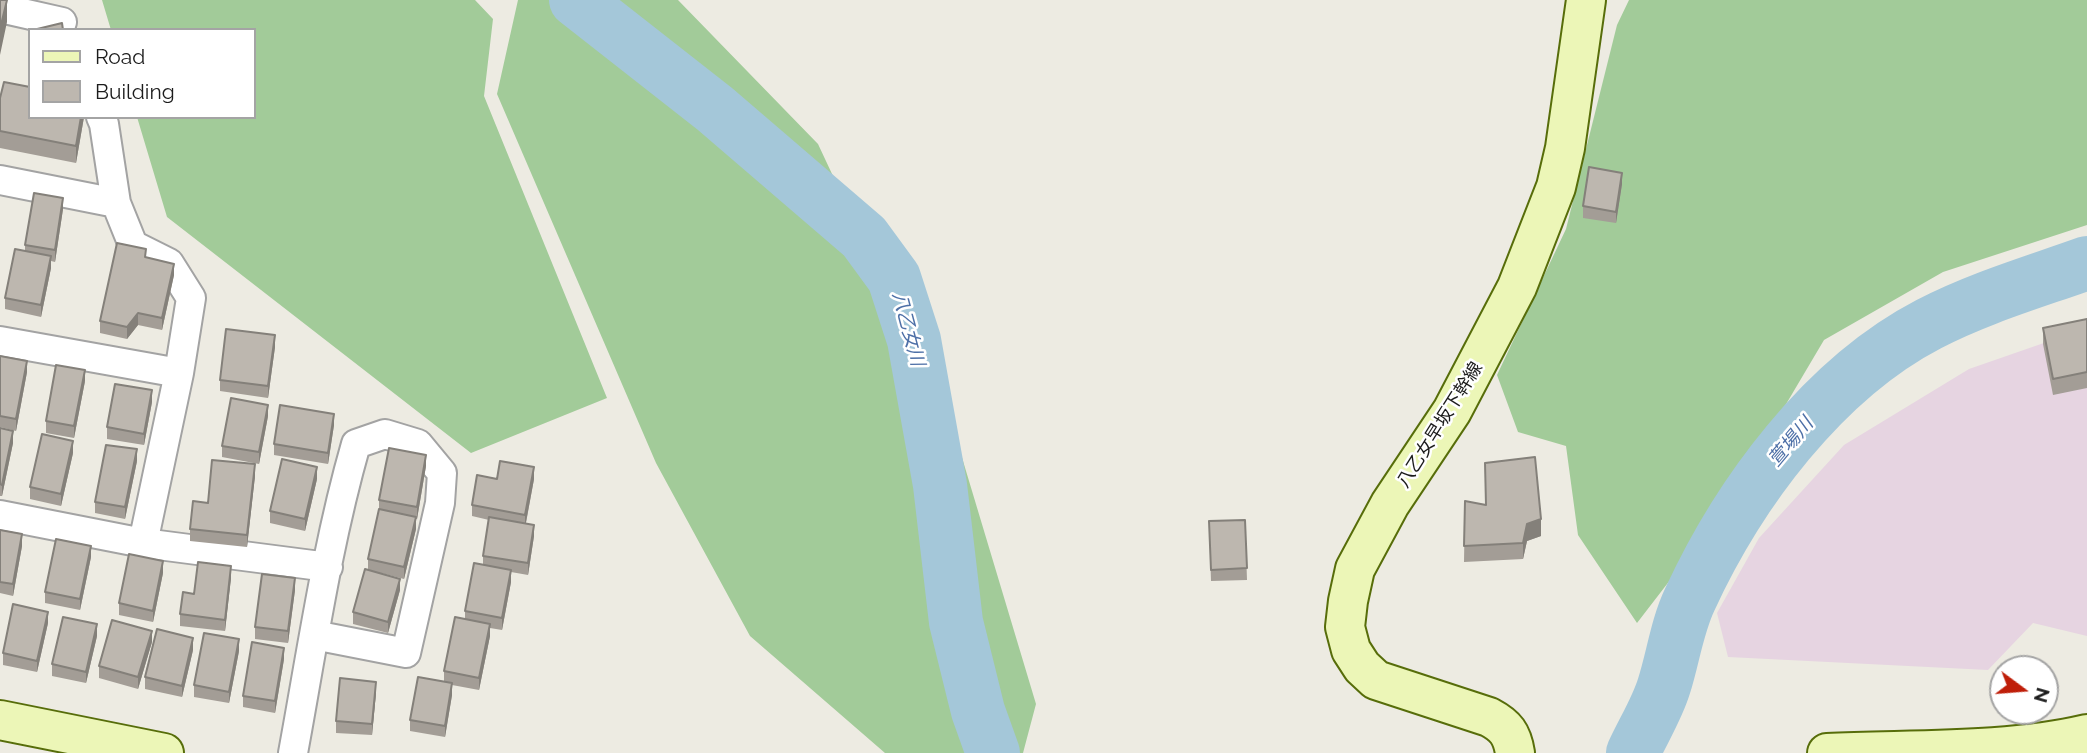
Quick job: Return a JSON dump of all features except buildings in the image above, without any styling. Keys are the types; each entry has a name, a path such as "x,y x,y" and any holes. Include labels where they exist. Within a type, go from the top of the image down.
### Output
{"street":[{"name":"八乙女早坂下幹線","path":"1514,753 1511,737 1496,720 1376,680 1350,650 1345,627 1355,569 1390,505 1452,411 1517,287 1556,187 1565,148 1586,0"},
{"path":"0,8 60,17"},
{"path":"102,119 116,203 133,245 169,263 191,298 179,373 143,543"},
{"path":"0,180 116,203"},
{"path":"0,341 179,373"},
{"path":"293,753 314,635 356,444 385,434 418,444 442,473 442,483 431,551 407,653 314,635"},
{"path":"0,515 143,543 328,567"},
{"path":"0,720 164,753"},
{"path":"1827,753 1996,747 2087,734"}],"shaded area":[{"path":"2087,328 2087,636 2033,623 2002,655 1989,655 1988,670 1728,657 1717,613 1759,538 1844,445 1969,369"}],"green space":[{"path":"102,0 475,0 493,19 484,96 607,398 471,453 167,217 138,119 256,119 256,28 110,28"},
{"path":"518,0 678,0 818,144 957,441 1036,704 1023,753 885,753 750,636 656,463 497,94"},
{"path":"1629,0 2087,0 2087,225 1943,272 1824,340 1721,514 1637,623 1578,535 1566,446 1518,432 1497,375 1566,229 1617,25"}],"waterway":[{"name":"八乙女川","path":"576,0 715,109 864,237 894,278 914,340 940,485 956,622 978,711 993,753"},
{"name":"萱場川","path":"1633,753 1661,695 1678,631 1710,559 1759,480 1788,442 1820,407 1854,375 1890,347 1929,324 1987,298 2087,263"}]}
